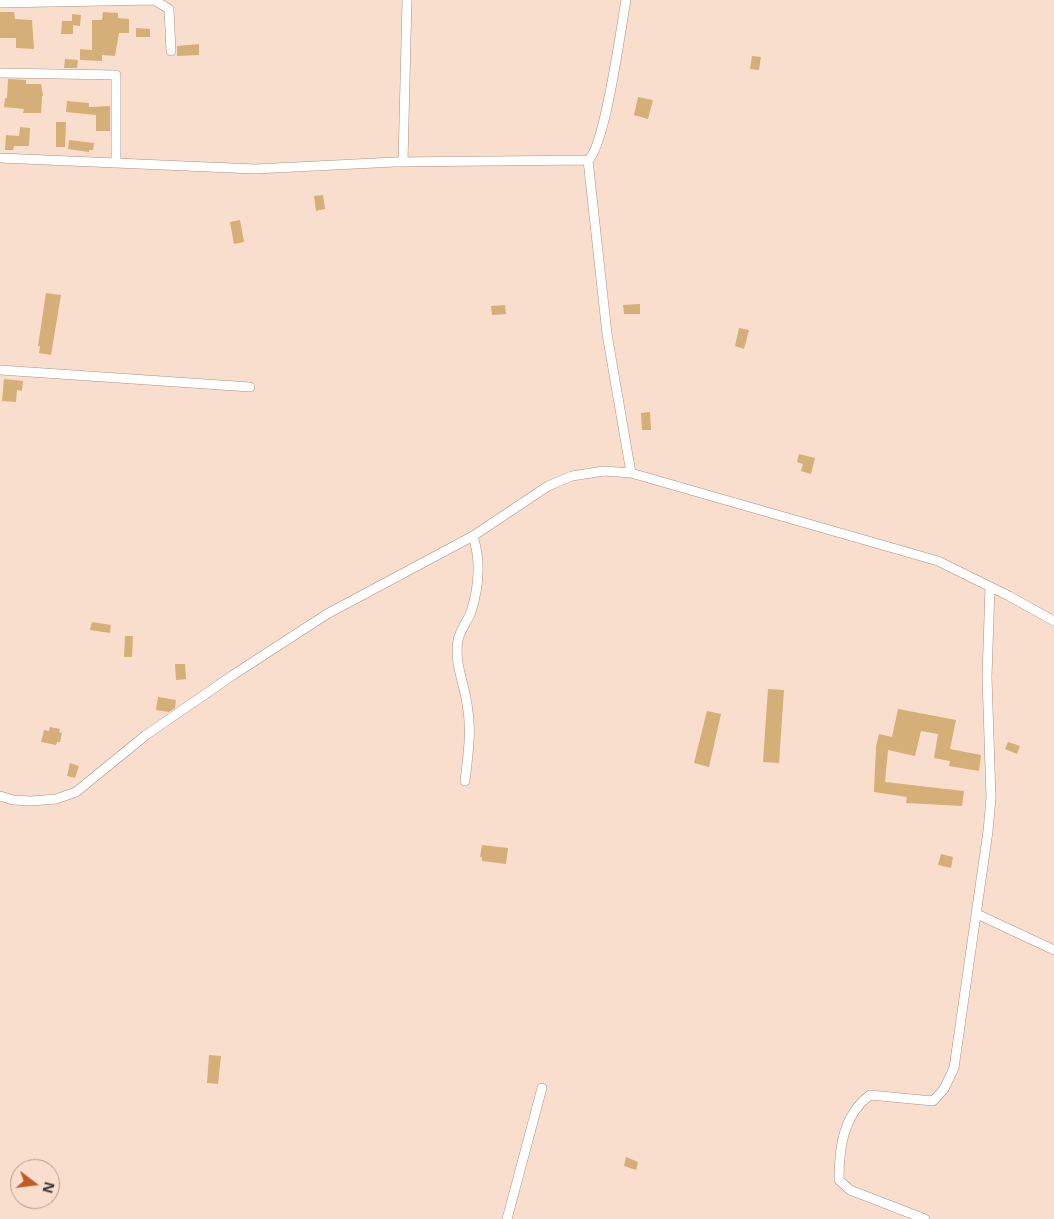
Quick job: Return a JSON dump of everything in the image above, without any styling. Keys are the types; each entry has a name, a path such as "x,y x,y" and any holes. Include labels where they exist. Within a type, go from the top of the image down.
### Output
{"street":[{"path":"0,3 154,0 170,9 171,51"},
{"path":"403,162 407,0"},
{"path":"0,158 255,169 403,162 588,160 593,157 603,124 626,0"},
{"path":"0,73 116,75 116,163"},
{"path":"588,160 607,334 631,473"},
{"path":"0,370 250,387"},
{"path":"0,796 31,802 56,799 76,792 154,730 232,675 327,614 474,536 548,486 572,476 604,471 631,473 887,545 938,561 1054,621"},
{"path":"465,781 470,724 467,703 458,669 458,640 471,612 480,569 474,536"},
{"path":"925,1219 850,1190 839,1180 839,1160 849,1117 859,1103 870,1095 933,1101 950,1080 958,1045 977,914 990,798 987,677 990,587"},
{"path":"977,914 1054,950"},
{"path":"507,1219 542,1088"}],"building":[{"path":"0,12 14,12 15,19 32,20 34,49 16,48 16,38 0,38"},
{"path":"103,12 118,13 118,18 129,19 129,33 119,33 115,56 102,55 102,61 80,60 80,49 92,50 92,20 102,20"},
{"path":"72,14 81,15 80,26 73,25 73,34 61,34 62,21 72,21"},
{"path":"136,28 150,29 150,37 136,37"},
{"path":"199,44 199,55 177,56 177,46"},
{"path":"752,56 761,57 759,70 750,69"},
{"path":"65,59 78,60 77,68 64,68"},
{"path":"8,79 26,80 26,84 41,84 43,96 41,113 23,113 24,109 4,107 5,98 7,98"},
{"path":"638,97 653,100 648,119 634,115"},
{"path":"67,101 89,103 89,107 110,106 110,131 96,131 96,115 66,112"},
{"path":"56,122 66,122 65,147 56,147"},
{"path":"20,127 30,128 29,146 14,146 13,150 5,150 6,135 19,136"},
{"path":"69,140 94,143 93,150 89,150 89,152 68,149"},
{"path":"323,195 325,209 316,211 314,196"},
{"path":"240,220 244,242 234,244 230,222"},
{"path":"46,293 61,295 51,355 39,353 40,346 38,346"},
{"path":"640,304 640,314 624,314 623,305"},
{"path":"505,305 506,314 492,315 491,306"},
{"path":"739,328 749,330 744,349 735,346"},
{"path":"4,379 23,381 22,391 17,390 16,402 2,401"},
{"path":"650,412 651,430 642,430 641,413"},
{"path":"799,454 815,458 811,474 801,471 803,464 797,462"},
{"path":"92,622 111,625 110,633 90,630"},
{"path":"125,636 133,636 132,657 124,657"},
{"path":"175,664 185,664 186,679 176,680"},
{"path":"768,689 784,690 779,763 763,762"},
{"path":"158,697 176,700 175,708 169,712 156,710"},
{"path":"898,709 956,720 950,749 981,755 979,771 949,766 950,761 934,758 938,734 921,731 915,756 888,750 885,782 964,791 962,806 906,803 907,797 874,792 876,747 879,734 892,737"},
{"path":"707,711 721,714 709,767 694,763"},
{"path":"50,727 60,729 59,732 62,733 60,742 57,742 56,745 41,742 44,730 49,731"},
{"path":"1008,742 1020,746 1017,754 1005,749"},
{"path":"70,763 79,766 75,778 67,776"},
{"path":"482,845 508,848 506,864 482,861 482,857 480,857"},
{"path":"941,854 953,857 951,868 938,865"},
{"path":"209,1055 221,1056 218,1084 207,1083"},
{"path":"626,1157 638,1162 636,1170 624,1166"}]}
